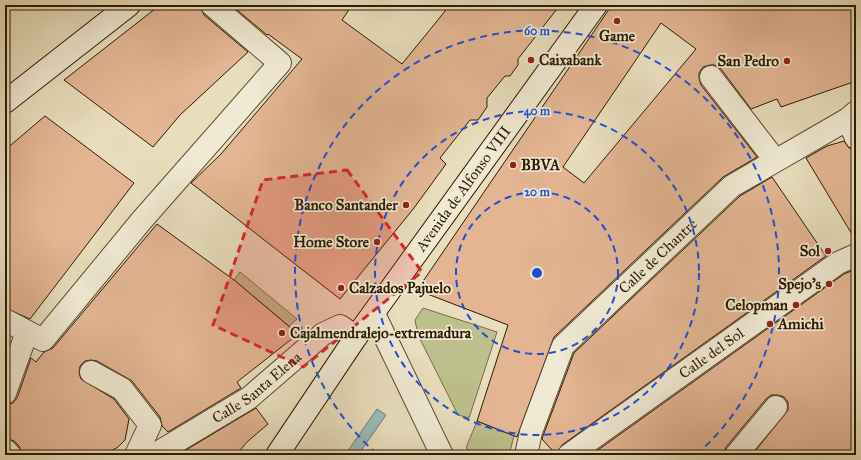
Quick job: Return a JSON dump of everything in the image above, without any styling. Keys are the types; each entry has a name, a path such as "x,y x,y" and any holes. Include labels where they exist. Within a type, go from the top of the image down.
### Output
{"street":[{"path":"5,85 106,5"},
{"path":"5,102 129,5"},
{"path":"5,393 35,336 142,220 280,63 212,5"},
{"name":"Avenida de Alfonso VIII","path":"277,455 356,337 596,5"},
{"path":"712,77 775,160"},
{"name":"Calle de Chantre","path":"526,455 531,432 563,346 732,186 775,160 853,123"},
{"name":"Calle del Sol","path":"569,455 838,263 856,255"},
{"path":"374,314 442,455"},
{"path":"5,320 35,336"},
{"name":"Calle Santa Elena","path":"154,455 248,398 323,334 340,326 356,337"},
{"path":"91,372 122,389 150,425 136,455"},
{"path":"736,455 776,406"},
{"path":"5,450 10,455"}],"highlighted area":[{"path":"347,170 422,272 303,367 213,325 263,180"}],"green space":[{"path":"240,272 297,319 289,326 234,280"},
{"path":"423,308 497,332 469,418 458,415 418,335 415,320"},
{"path":"477,421 514,436 509,455 474,455 466,448"}],"water":[{"path":"377,409 386,415 358,455 345,455"}],"building":[{"path":"160,5 200,5 204,15 248,52 180,115 153,147 64,80"},
{"path":"231,5 352,5 342,20 402,64 450,5 560,5 518,59 518,65 510,76 505,76 487,98 487,107 478,120 470,120 440,158 446,164 414,208 340,299 191,183 221,154 302,59 268,34 267,35"},
{"path":"612,5 856,5 856,81 781,107 777,99 751,109 721,69 715,65 703,67 699,73 701,85 757,157 723,177 554,337 517,437 477,421 508,325 417,290","holes":["661,23 696,49 584,183 563,167"]},
{"path":"45,116 134,183 30,319 5,308 5,150"},
{"path":"844,141 849,148 856,150 856,241 806,158 827,146"},
{"path":"772,177 826,256 562,445 557,454 542,439 574,353 740,196"},
{"path":"157,224 234,280 298,334 237,382 241,388 168,432 162,426 160,417 132,381 97,361 85,361 80,366 79,373 81,379 114,399 129,419 125,440 118,447 104,455 22,455 19,446 14,441 5,438 5,405 13,403 17,398 31,358 36,362 44,352 53,348"},
{"path":"856,269 856,455 752,455 788,410 788,402 784,397 771,395 726,447 724,455 591,455 844,274"},
{"path":"256,408 268,424 247,442 236,455 182,455 181,453"}],"place":[{"name":"Game","path":"617,21"},
{"name":"Caixabank","path":"531,60"},
{"name":"San Pedro","path":"787,61"},
{"name":"BBVA","path":"513,165"},
{"name":"Banco Santander","path":"406,205"},
{"name":"Home Store","path":"377,242"},
{"name":"Sol","path":"828,251"},
{"name":"Spejo's","path":"829,284"},
{"name":"Calzados Pajuelo","path":"341,288"},
{"name":"Celopman","path":"796,305"},
{"name":"Amichi","path":"770,324"},
{"name":"Cajalmendralejo-extremadura","path":"282,333"}]}
